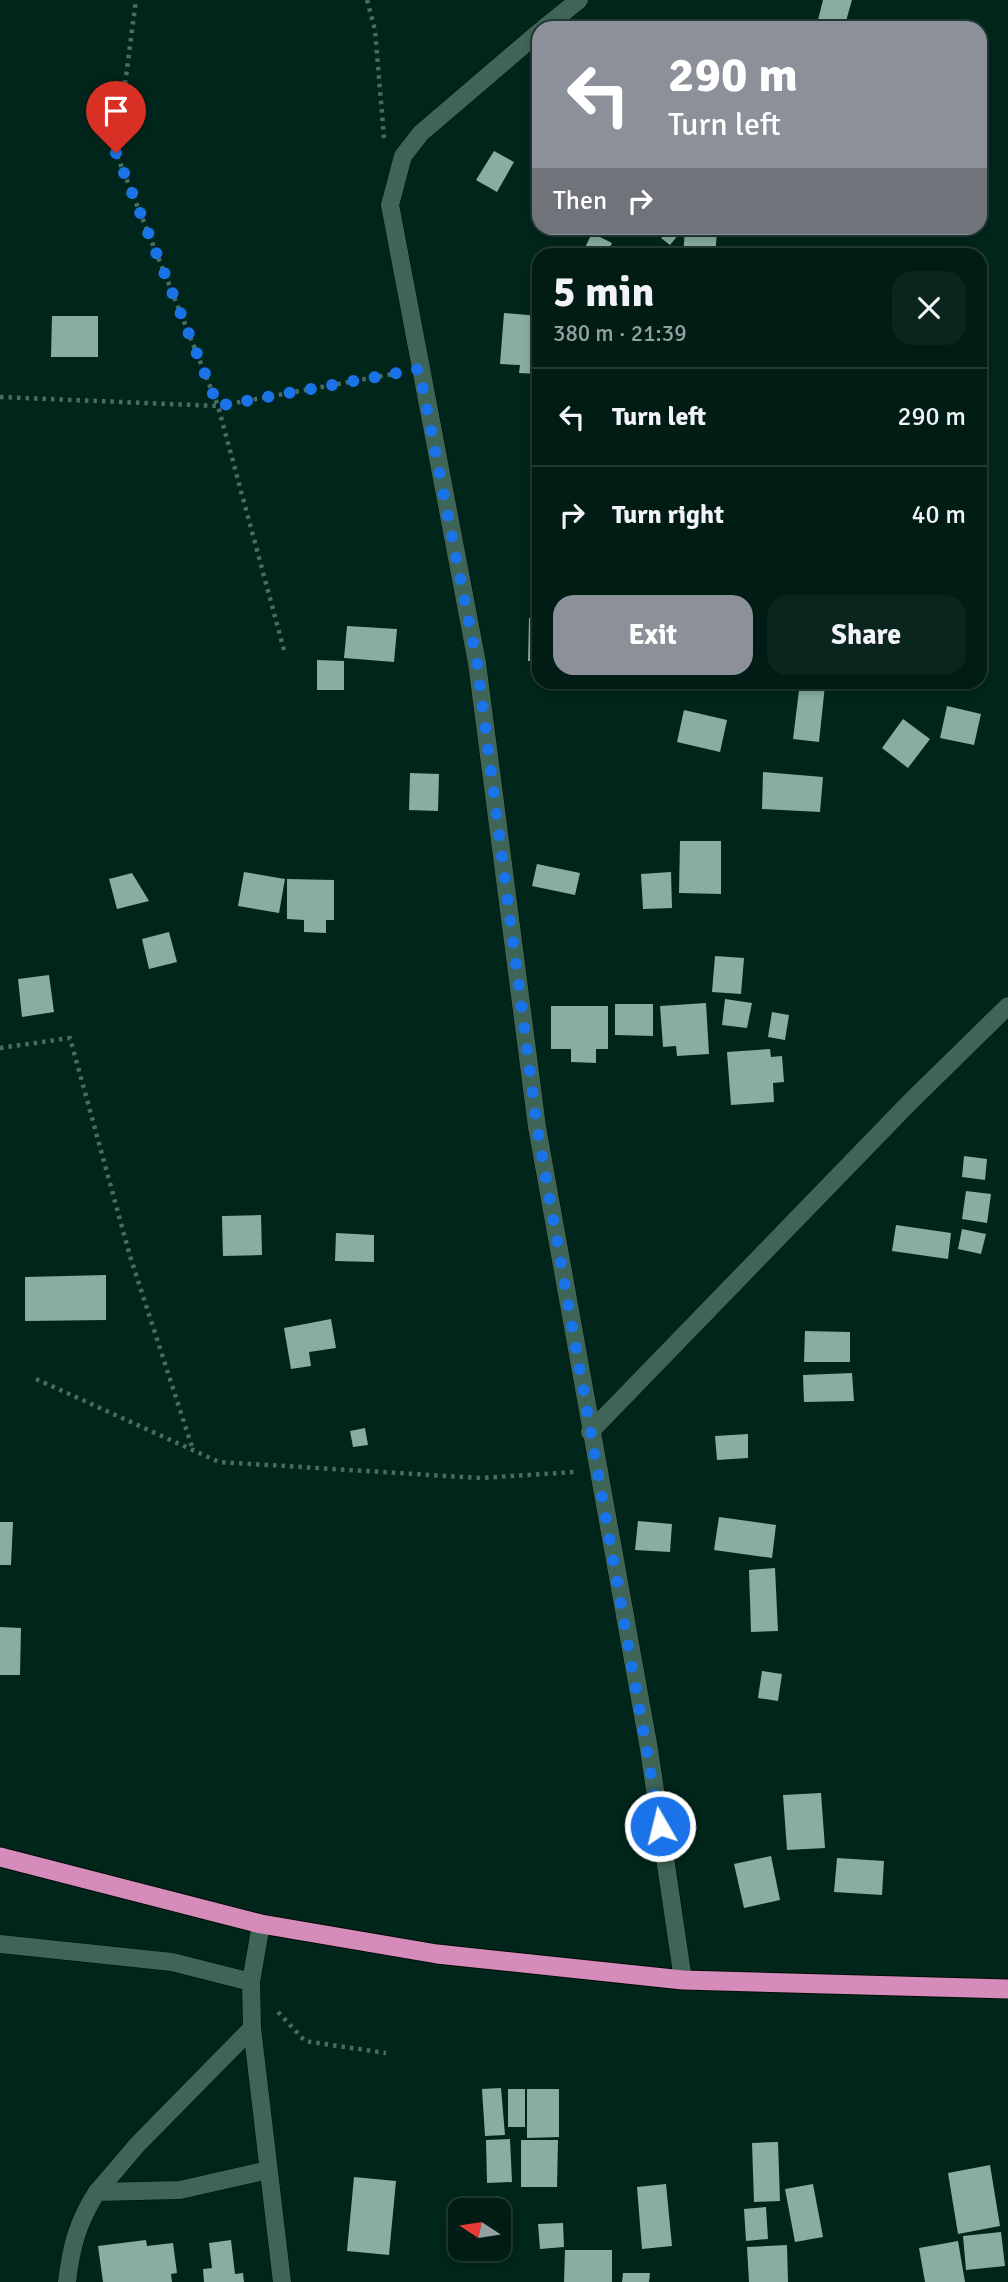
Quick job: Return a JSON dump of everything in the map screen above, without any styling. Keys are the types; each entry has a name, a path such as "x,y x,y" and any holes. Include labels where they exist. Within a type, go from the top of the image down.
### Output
{"highway":[{"path":"0,1857 261,1924 437,1954 683,1980 1008,1989"}],"street":[{"path":"553,21 579,0"},
{"path":"532,38 421,134 403,156 394,179 390,205 419,369 477,663 522,1027 590,1432 649,1749 683,1980"},
{"path":"590,1432 909,1102 1008,1006"},
{"path":"261,1924 251,1982 252,2028 282,2282"},
{"path":"0,1944 173,1962 251,1982"},
{"path":"67,2282 80,2218 97,2192 136,2145 252,2028"},
{"path":"97,2192 180,2190 268,2170"}],"path":[{"path":"136,0 116,153 218,406 284,650"},
{"path":"367,0 375,30 385,151"},
{"path":"0,397 218,406 419,369"},
{"path":"0,1048 70,1038 130,1256 194,1451"},
{"path":"36,1379 219,1462 480,1478 597,1470"},
{"path":"251,1982 305,2041 386,2053"}],"building":[{"path":"823,0 852,0 846,21 818,20"},
{"path":"494,151 514,162 497,192 476,180"},
{"path":"591,235 612,243 609,248 585,248"},
{"path":"663,235 678,235 670,245 661,238"},
{"path":"685,235 717,235 716,248 684,248"},
{"path":"504,313 532,315 532,374 519,373 520,365 500,364"},
{"path":"52,316 98,316 98,357 51,357"},
{"path":"529,618 532,618 532,661 528,661"},
{"path":"347,626 397,629 394,662 344,658"},
{"path":"317,660 344,661 344,690 317,690"},
{"path":"799,689 825,689 819,742 793,739"},
{"path":"947,706 981,714 974,745 940,738"},
{"path":"684,710 727,720 720,752 677,742"},
{"path":"903,719 930,739 908,768 882,748"},
{"path":"763,772 823,777 820,812 762,809"},
{"path":"410,773 439,774 438,811 409,810"},
{"path":"680,841 721,841 721,894 679,893"},
{"path":"537,864 580,873 575,895 532,886"},
{"path":"244,872 285,879 279,913 238,906"},
{"path":"671,872 672,908 643,909 641,874"},
{"path":"132,873 149,901 117,909 109,879"},
{"path":"287,879 334,880 334,920 326,920 326,933 304,932 304,920 287,919"},
{"path":"169,932 177,962 149,969 142,939"},
{"path":"715,956 744,958 741,994 712,992"},
{"path":"49,975 54,1012 22,1017 18,979"},
{"path":"725,999 752,1003 747,1028 722,1025"},
{"path":"706,1003 709,1054 677,1056 676,1046 663,1047 660,1006"},
{"path":"615,1004 653,1004 653,1036 615,1035"},
{"path":"551,1006 608,1006 608,1049 596,1049 596,1063 571,1062 571,1049 551,1049"},
{"path":"772,1012 789,1015 785,1040 768,1037"},
{"path":"770,1049 771,1057 782,1056 784,1082 773,1083 774,1102 731,1105 727,1052"},
{"path":"964,1156 987,1159 985,1180 962,1177"},
{"path":"966,1191 991,1194 987,1223 962,1219"},
{"path":"261,1215 262,1255 223,1256 222,1216"},
{"path":"896,1225 951,1233 948,1259 892,1251"},
{"path":"962,1229 986,1234 981,1254 958,1249"},
{"path":"336,1233 374,1235 374,1262 335,1261"},
{"path":"106,1275 106,1320 25,1321 25,1277"},
{"path":"331,1319 336,1348 309,1352 311,1366 291,1369 284,1328"},
{"path":"805,1331 850,1332 850,1362 804,1362"},
{"path":"852,1373 854,1401 804,1402 803,1375"},
{"path":"365,1428 368,1445 353,1447 350,1431"},
{"path":"748,1434 748,1458 717,1460 715,1436"},
{"path":"719,1517 776,1525 772,1558 714,1550"},
{"path":"638,1521 672,1524 670,1552 635,1550"},
{"path":"0,1522 13,1522 11,1565 0,1565"},
{"path":"775,1568 778,1631 751,1632 749,1570"},
{"path":"0,1627 21,1628 20,1675 0,1675"},
{"path":"762,1671 782,1674 778,1701 758,1698"},
{"path":"821,1793 825,1848 787,1850 783,1795"},
{"path":"771,1856 780,1900 744,1908 734,1864"},
{"path":"837,1858 884,1861 882,1895 834,1892"},
{"path":"501,2088 505,2135 485,2136 482,2089"},
{"path":"508,2089 525,2089 525,2127 508,2127"},
{"path":"527,2089 559,2089 559,2137 527,2138"},
{"path":"510,2139 512,2182 487,2183 486,2140"},
{"path":"521,2140 558,2140 557,2187 521,2187"},
{"path":"778,2142 780,2201 754,2202 752,2143"},
{"path":"990,2165 1000,2226 958,2234 948,2173"},
{"path":"354,2177 396,2181 389,2255 347,2251"},
{"path":"666,2184 672,2246 642,2249 637,2187"},
{"path":"813,2184 823,2237 795,2242 785,2189"},
{"path":"766,2207 768,2239 746,2241 744,2209"},
{"path":"563,2223 564,2247 540,2249 538,2224"},
{"path":"1001,2232 1005,2266 966,2270 963,2236"},
{"path":"146,2240 147,2246 173,2243 177,2273 171,2274 172,2282 103,2282 98,2246"},
{"path":"231,2240 235,2274 243,2273 244,2282 204,2282 203,2269 212,2268 209,2243"},
{"path":"958,2241 965,2282 925,2282 919,2248"},
{"path":"787,2245 788,2282 749,2282 747,2247"},
{"path":"565,2250 612,2250 612,2282 564,2282"},
{"path":"623,2273 650,2273 649,2282 622,2282"}],"route":[{"path":"116,153 218,406 419,369 477,663 499,822 520,1015 537,1127 649,1749 660,1826"}]}
